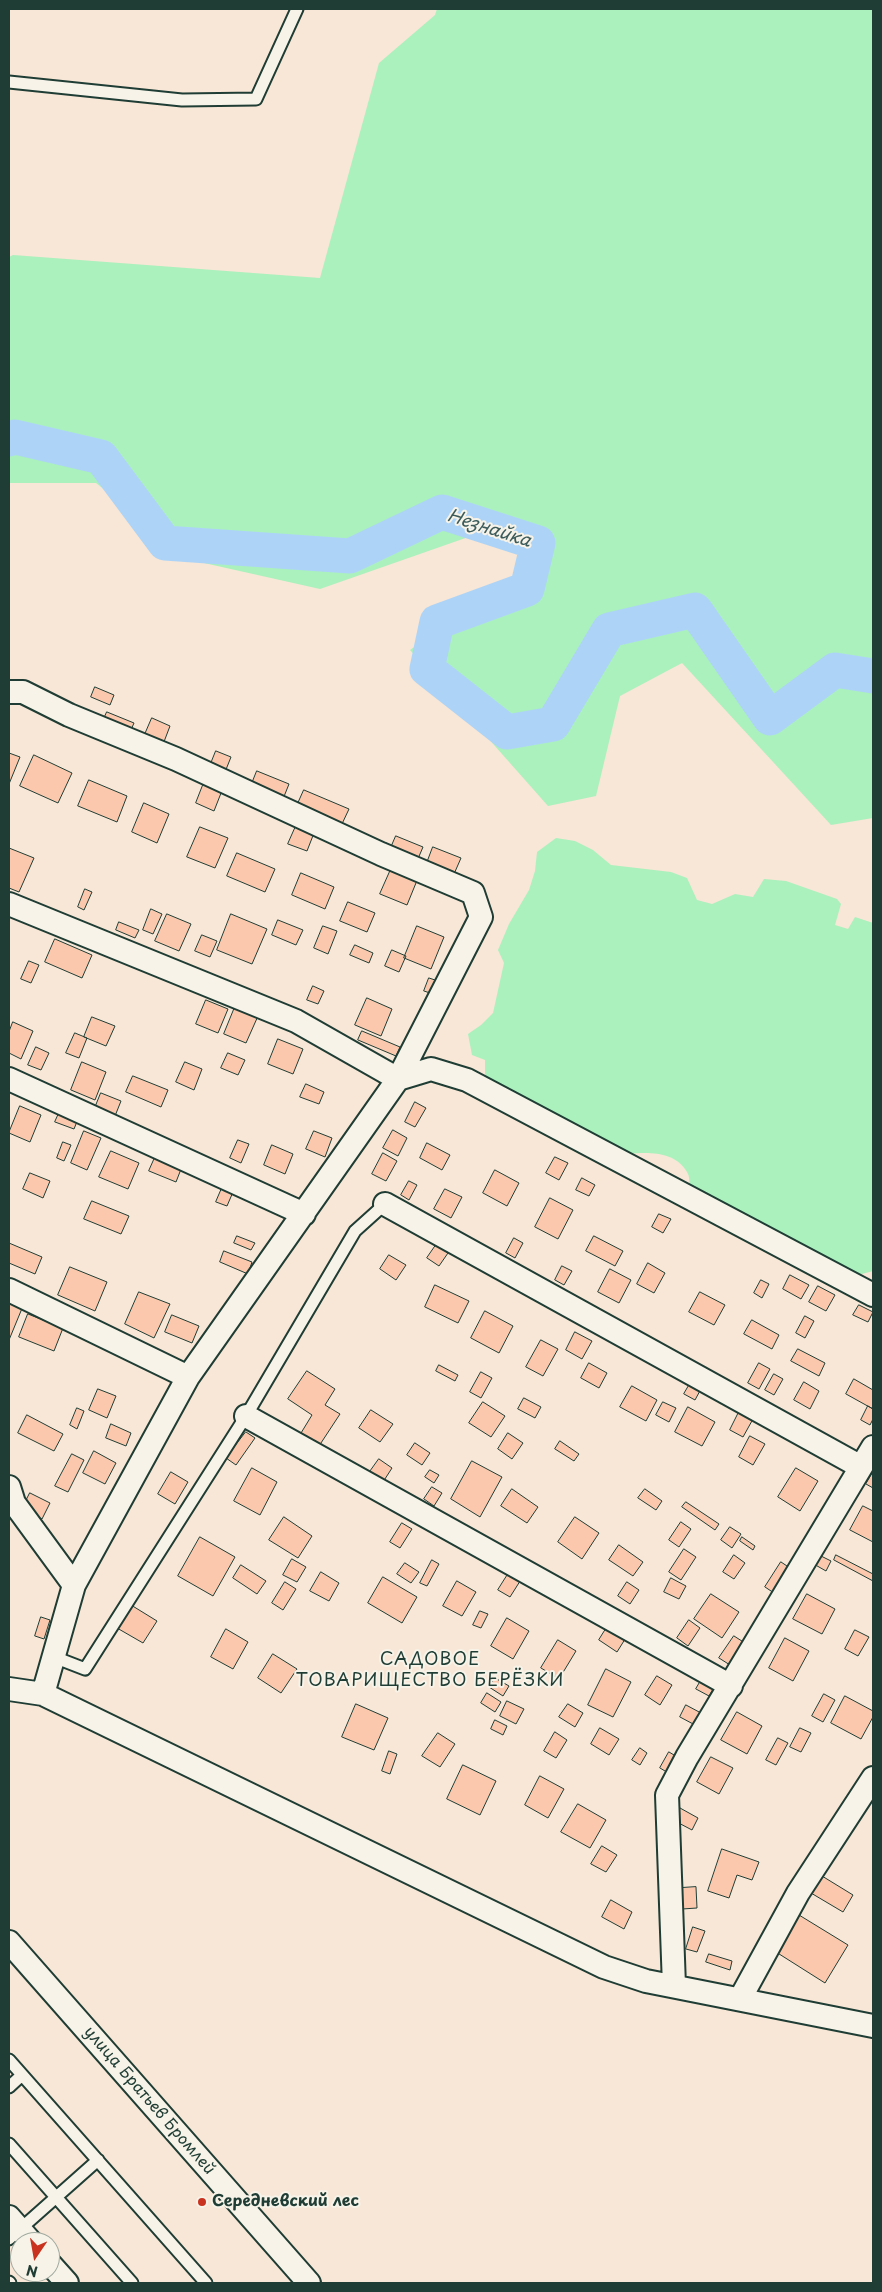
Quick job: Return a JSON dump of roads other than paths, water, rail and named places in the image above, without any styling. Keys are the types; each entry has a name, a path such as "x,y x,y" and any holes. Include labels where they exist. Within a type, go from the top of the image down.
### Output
{"street":[{"path":"9,692 23,692 69,716 176,759 288,812 473,893 481,917 398,1079 188,1377 74,1585 43,1694"},
{"path":"9,904 296,1021 398,1079 431,1069 467,1080 873,1295"},
{"path":"9,1079 304,1214"},
{"path":"385,1204 861,1468"},
{"path":"9,1290 188,1377"},
{"path":"246,1416 731,1686"},
{"path":"674,1986 667,1795 687,1757 873,1447"},
{"path":"9,1487 14,1503 74,1585"},
{"path":"9,1689 43,1694 581,1957 622,1974 873,2026"},
{"path":"740,1999 798,1893 873,1778"},
{"name":"улица Братьев Бромлей","path":"9,1942 309,2283"}],"lane":[{"path":"9,82 182,100 256,99 297,9"},
{"path":"54,1657 85,1669 246,1416 355,1232 385,1204"},
{"path":"9,2060 206,2283"},
{"path":"9,2087 22,2075"},
{"path":"9,2144 132,2283"},
{"path":"17,2232 98,2160"}],"waterway":[{"name":"Незнайка","path":"9,439 15,437 101,457 165,543 350,556 442,512 538,543 527,589 437,622 427,669 507,732 553,724 609,630 695,610 770,718 835,670 873,676"}],"place":[{"name":"Середневский лес","path":"202,2202"}],"district":[{"name":"САДОВОЕ ТОВАРИЩЕСТВО БЕРЁЗКИ","path":"430,1670"}]}
